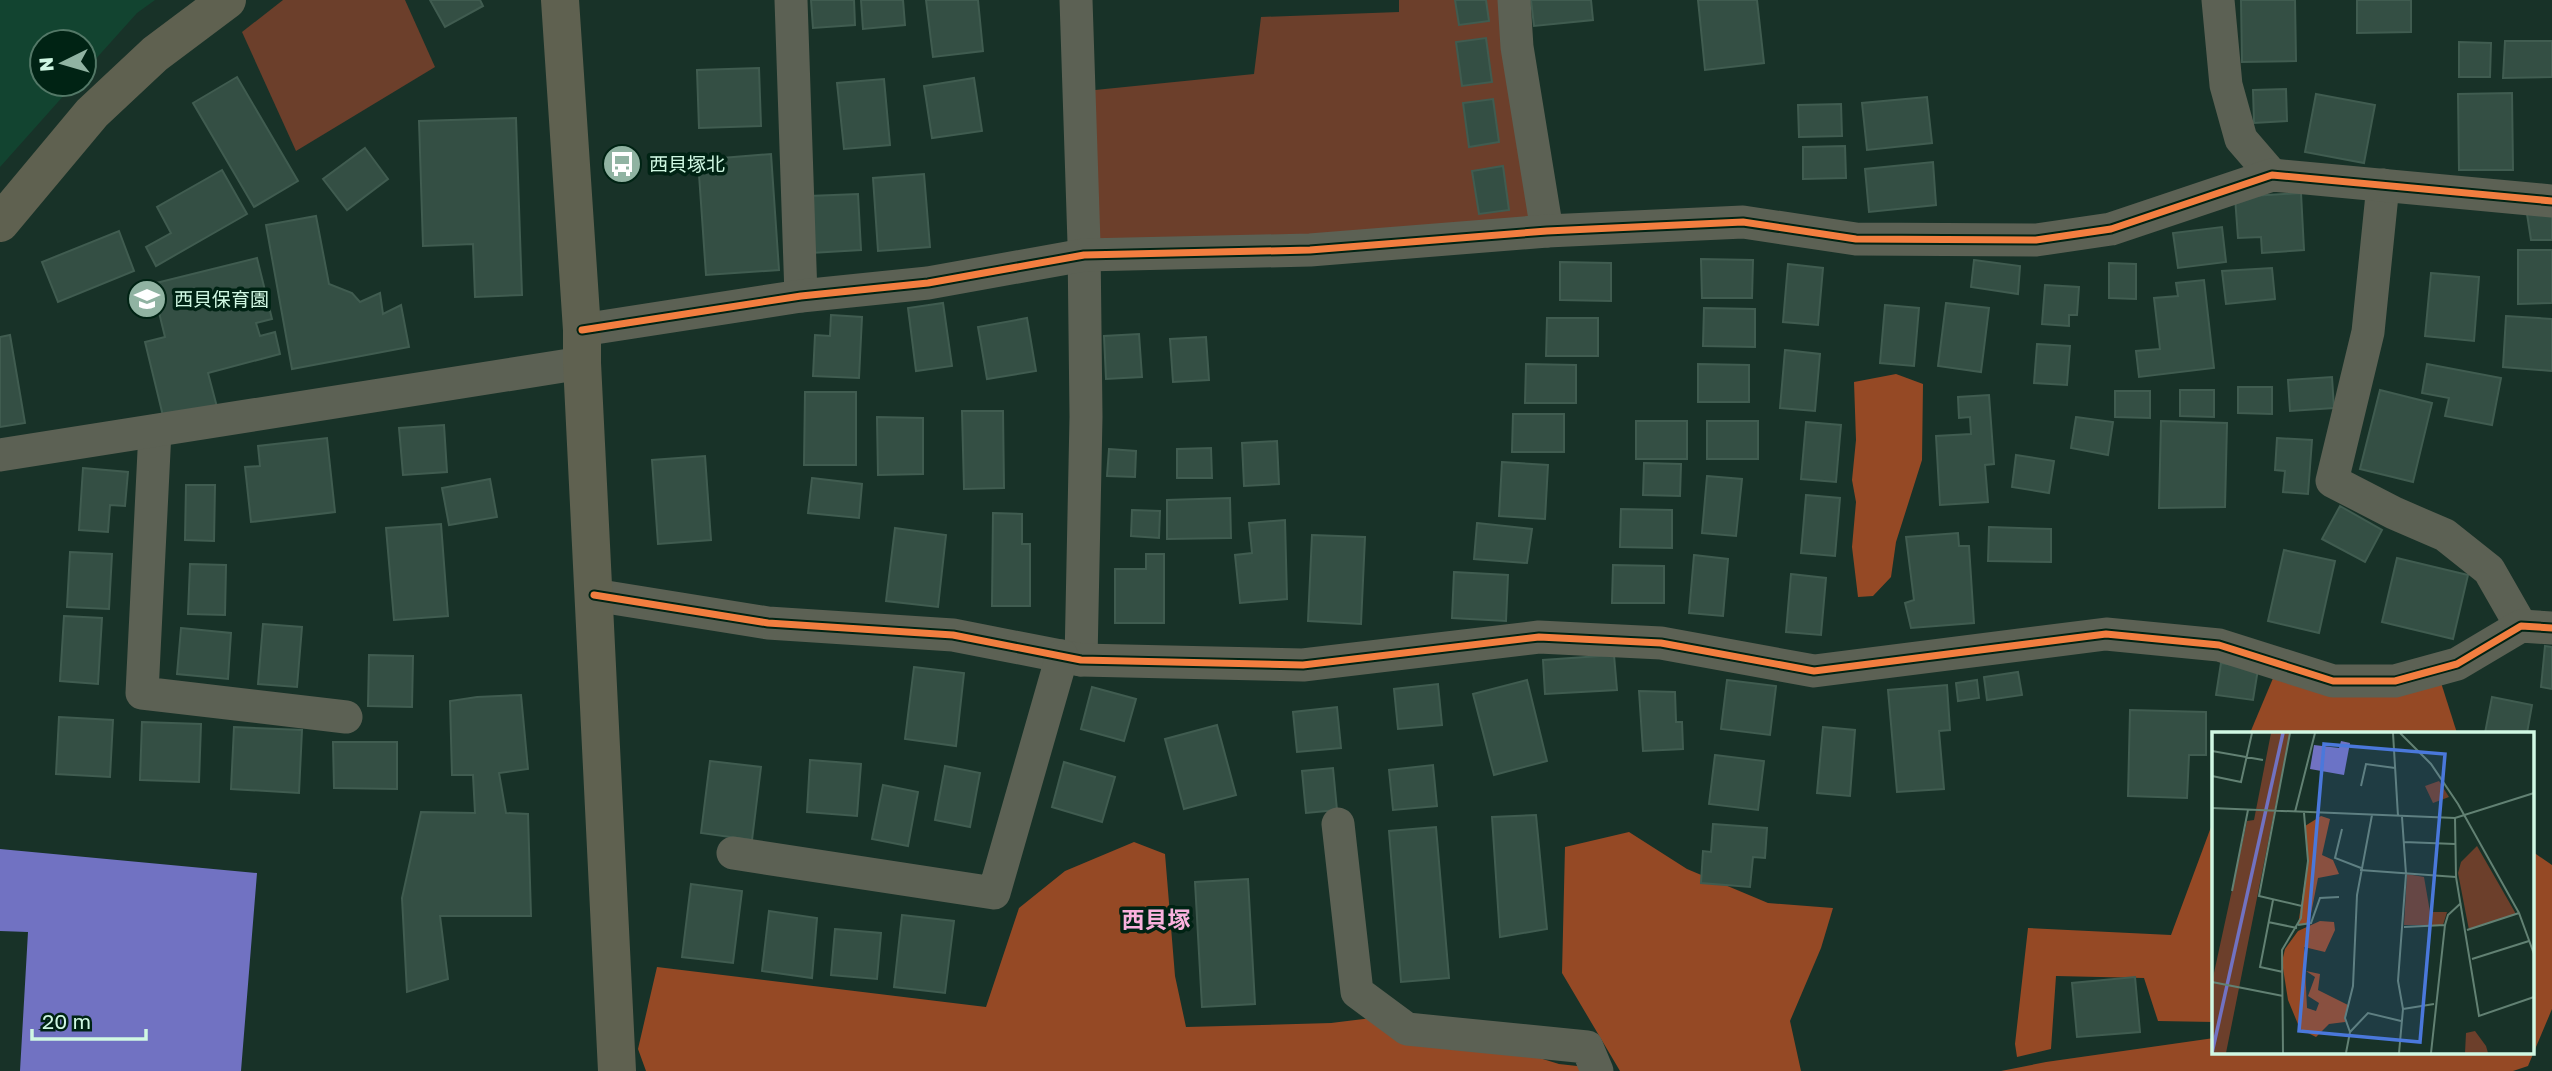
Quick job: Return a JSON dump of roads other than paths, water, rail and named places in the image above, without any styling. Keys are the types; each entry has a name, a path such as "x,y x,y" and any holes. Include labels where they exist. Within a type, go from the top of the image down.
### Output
{"street":[{"path":"0,223 92,113 155,54 227,0"},
{"path":"560,0 582,346 617,1071"},
{"path":"791,0 801,296"},
{"path":"733,853 994,893 1071,658 1086,417 1076,0"},
{"path":"1514,0 1517,47 1548,231"},
{"path":"2218,0 2226,85 2241,139 2272,175"},
{"path":"0,455 155,431 582,346 801,296 928,283 1084,255 1310,250 1548,231 1742,222 1856,239 2036,240 2111,229 2272,175 2552,201"},
{"path":"594,596 768,623 953,635 1071,658 1303,665 1539,637 1661,643 1814,671 2106,634 2219,645 2333,681 2395,681 2457,664 2537,627 2489,570 2445,534 2394,513 2332,481 2368,332 2383,185"},
{"path":"155,431 142,693 346,717"},
{"path":"1338,824 1357,992 1407,1029 1587,1047 1597,1071"}],"place":[{"name":"西貝塚北","path":"622,164"},
{"name":"西貝保育園","path":"147,299"}],"district":[{"name":"西貝塚","path":"1156,920"}]}
